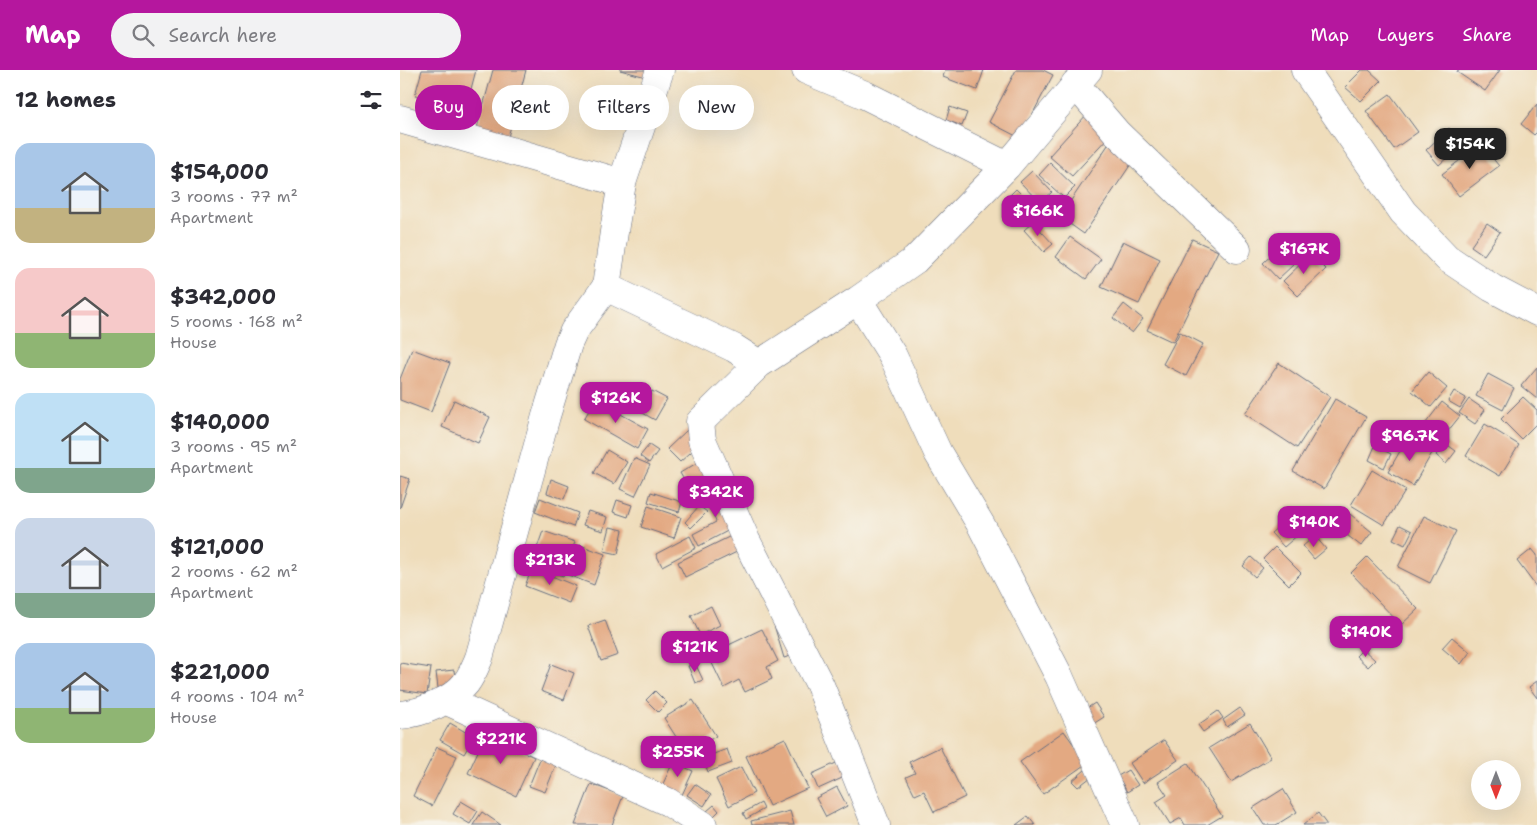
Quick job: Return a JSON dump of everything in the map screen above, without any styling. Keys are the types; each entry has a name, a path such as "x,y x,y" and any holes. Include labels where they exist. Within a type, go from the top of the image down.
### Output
{"street":[{"path":"400,715 414,714 445,700 465,684 479,658 568,344 574,331 606,287 622,183 660,70"},
{"path":"806,70 865,95 1006,166"},
{"path":"1305,70 1403,212 1415,225 1447,258 1492,288 1537,312"},
{"path":"876,825 820,685 746,540 702,440 700,422 759,364 858,300 915,260 1006,166 1082,77 1117,133 1237,248"},
{"path":"400,118 622,183"},
{"path":"606,287 734,348 759,364"},
{"path":"858,300 893,356 938,453 981,525 1060,676 1125,825"},
{"path":"445,700 668,802 702,824"}],"building":[{"path":"422,70 476,70 472,85 418,85"},
{"path":"493,70 526,70 522,85 492,85 492,130 510,130 508,137 482,129 482,110"},
{"path":"620,70 652,70 650,78"},
{"path":"945,70 984,70 977,90 943,77"},
{"path":"1016,70 1043,70 1053,75 1020,138 989,122"},
{"path":"1362,70 1369,70 1381,81 1361,101 1345,87"},
{"path":"1458,70 1500,70 1485,91 1457,72"},
{"path":"1390,94 1418,132 1394,149 1366,111"},
{"path":"1537,104 1537,132 1534,135 1521,124"},
{"path":"950,107 967,113 962,126 946,120"},
{"path":"1088,113 1111,134 1072,176 1049,156"},
{"path":"1449,128 1463,143 1439,165 1426,150"},
{"path":"1110,142 1135,158 1084,234 1060,217"},
{"path":"1481,144 1499,166 1459,196 1442,174"},
{"path":"1050,163 1075,187 1064,198 1039,175"},
{"path":"1032,171 1052,192 1040,203 1020,182"},
{"path":"1016,189 1035,208 1021,222 1002,203"},
{"path":"1053,196 1064,203 1049,224 1038,216"},
{"path":"1033,222 1053,244 1044,252 1024,230"},
{"path":"1487,223 1500,232 1484,255 1471,246"},
{"path":"1070,237 1101,259 1086,279 1056,257"},
{"path":"1192,239 1218,251 1173,342 1147,330"},
{"path":"1123,241 1160,259 1139,304 1101,287"},
{"path":"1278,249 1293,265 1278,279 1263,263"},
{"path":"1311,254 1326,269 1298,296 1283,281"},
{"path":"1124,304 1143,319 1132,333 1113,318"},
{"path":"1180,332 1203,344 1186,376 1163,364"},
{"path":"412,349 450,363 431,412 400,400 400,379"},
{"path":"1279,363 1330,397 1297,448 1245,414"},
{"path":"1537,367 1537,399 1521,386"},
{"path":"1428,372 1447,388 1431,407 1412,391"},
{"path":"1488,374 1514,388 1503,410 1476,396"},
{"path":"652,391 667,399 655,420 641,412"},
{"path":"1454,391 1466,398 1460,408 1448,401"},
{"path":"1523,397 1537,410 1537,423 1521,439 1501,419"},
{"path":"1335,399 1366,417 1324,489 1293,471"},
{"path":"1469,399 1485,410 1475,424 1459,413"},
{"path":"454,400 490,417 478,443 442,427"},
{"path":"595,400 648,429 637,449 584,419"},
{"path":"1442,402 1460,416 1436,446 1419,432"},
{"path":"1485,424 1519,445 1500,476 1466,456"},
{"path":"687,430 700,444 680,462 667,449"},
{"path":"1407,439 1432,453 1413,486 1388,472"},
{"path":"1445,443 1456,451 1446,464 1436,455"},
{"path":"649,445 658,451 649,463 640,456"},
{"path":"1375,446 1391,454 1384,468 1369,460"},
{"path":"607,450 627,462 614,484 594,473"},
{"path":"634,458 650,465 635,496 620,489"},
{"path":"700,461 708,476 688,487 680,473"},
{"path":"1372,470 1406,490 1384,525 1351,505"},
{"path":"400,476 410,479 400,508"},
{"path":"551,479 569,486 564,499 547,493"},
{"path":"716,485 737,526 699,546 693,534 716,522 704,490"},
{"path":"651,492 682,502 679,512 648,502"},
{"path":"540,498 578,513 573,527 535,512"},
{"path":"617,500 632,505 628,517 613,512"},
{"path":"648,506 681,517 674,538 641,527"},
{"path":"699,506 707,512 691,528 685,522"},
{"path":"588,511 607,517 603,531 583,525"},
{"path":"1296,512 1308,526 1284,547 1271,533"},
{"path":"1350,514 1372,532 1361,546 1338,528"},
{"path":"1424,516 1456,531 1430,583 1398,567"},
{"path":"1400,525 1412,531 1405,545 1393,539"},
{"path":"610,527 623,530 618,554 604,551"},
{"path":"543,531 575,542 563,576 531,565"},
{"path":"735,534 743,549 685,577 678,562"},
{"path":"690,536 696,548 662,566 656,554"},
{"path":"1315,536 1326,549 1314,559 1303,546"},
{"path":"580,545 605,554 594,585 568,575"},
{"path":"1275,547 1301,573 1289,585 1263,559"},
{"path":"1532,549 1537,555 1537,588 1517,561"},
{"path":"1251,557 1263,568 1255,577 1243,566"},
{"path":"1367,557 1418,609 1401,625 1351,573"},
{"path":"532,568 576,586 569,603 525,586"},
{"path":"711,606 720,625 700,635 691,616"},
{"path":"605,620 618,655 601,661 588,626"},
{"path":"786,621 797,654 784,658 774,625"},
{"path":"762,629 778,661 767,667 772,679 745,692 739,680 724,688 708,655"},
{"path":"1452,637 1470,652 1461,664 1442,648"},
{"path":"1363,649 1375,660 1368,667 1356,656"},
{"path":"400,663 431,668 427,694 400,690"},
{"path":"695,663 703,680 695,683 688,666"},
{"path":"551,664 574,673 564,700 541,691"},
{"path":"454,670 456,686 438,688 436,672"},
{"path":"1537,681 1537,698 1529,687"},
{"path":"655,691 667,703 658,712 646,700"},
{"path":"693,700 716,736 687,754 664,718"},
{"path":"1095,703 1104,717 1093,724 1084,710"},
{"path":"1240,708 1245,715 1227,727 1223,720"},
{"path":"1218,711 1223,718 1203,732 1198,725"},
{"path":"450,723 474,737 464,754 440,740"},
{"path":"1250,723 1271,758 1231,782 1209,748"},
{"path":"1064,731 1087,763 1043,794 1020,762"},
{"path":"486,734 534,757 516,796 468,773"},
{"path":"785,738 808,788 769,806 746,756"},
{"path":"1164,740 1178,760 1143,783 1130,763"},
{"path":"437,747 457,756 432,806 413,796"},
{"path":"940,747 965,797 934,812 924,791 915,795 906,777 915,773 909,762"},
{"path":"727,749 732,763 708,772 703,758"},
{"path":"540,759 556,765 545,792 529,786"},
{"path":"845,759 851,774 818,789 812,774"},
{"path":"673,762 693,771 682,795 662,786"},
{"path":"1188,763 1222,816 1207,825 1185,825 1181,818 1170,824 1156,802 1167,795 1158,782"},
{"path":"741,767 754,793 729,806 716,779"},
{"path":"1085,770 1091,777 1078,787 1072,781"},
{"path":"1128,770 1138,785 1127,792 1118,776"},
{"path":"591,784 623,796 612,825 575,825"},
{"path":"695,784 711,795 704,806 687,795"},
{"path":"837,787 847,806 826,817 816,798"},
{"path":"1283,789 1297,812 1276,825 1264,825 1253,808"},
{"path":"461,801 478,811 470,824 453,814"},
{"path":"761,803 764,809 746,819 743,813"},
{"path":"714,805 719,811 713,817 707,811"},
{"path":"790,811 794,825 752,825 751,821"},
{"path":"482,812 501,825 473,825"},
{"path":"1318,813 1327,825 1303,825"},
{"path":"1028,816 1035,825 1016,825"}]}
